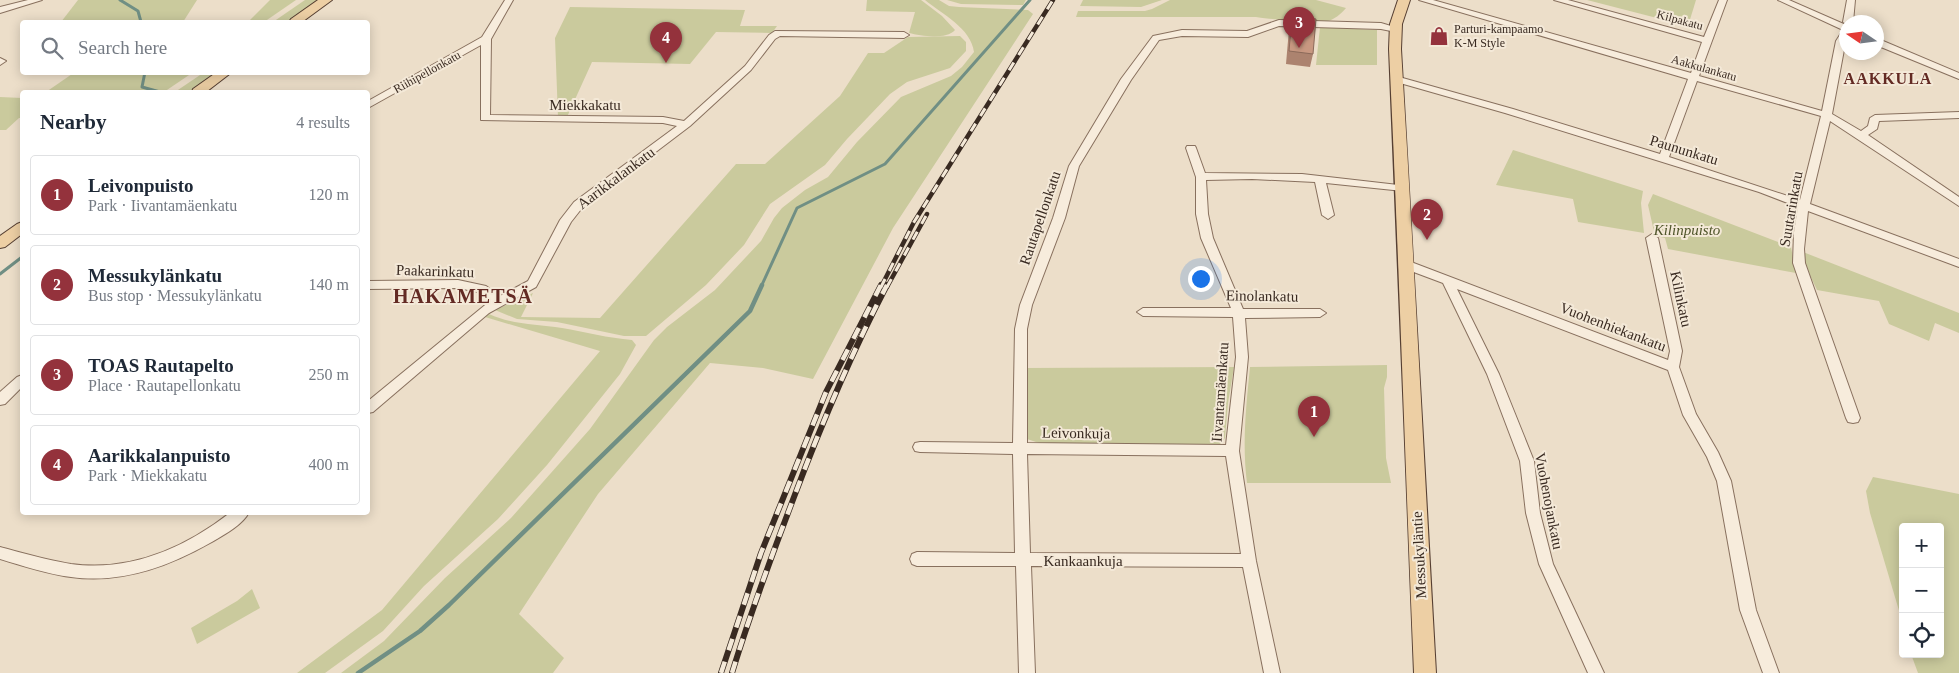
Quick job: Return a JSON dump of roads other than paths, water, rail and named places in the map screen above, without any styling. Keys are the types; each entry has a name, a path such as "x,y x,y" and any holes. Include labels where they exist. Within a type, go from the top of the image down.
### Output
{"main road":[{"path":"298,20 326,0"},
{"name":"Messukyläntie","path":"1404,0 1396,29 1396,79 1407,265 1413,436 1425,673"},
{"path":"201,90 222,75"},
{"path":"0,232 20,217"},
{"path":"0,243 20,228"}],"street":[{"path":"0,10 38,0"},
{"path":"486,39 508,0"},
{"name":"Aakkulankatu","path":"1423,0 1827,115 1861,135 1959,202"},
{"path":"1459,10 1465,0"},
{"name":"Kilpakatu","path":"1558,0 1709,41"},
{"path":"1663,159 1723,0"},
{"path":"1782,0 1839,25"},
{"path":"1849,15 1851,0"},
{"name":"Rautapellonkatu","path":"1027,673 1020,448 1021,338 1026,305 1059,218 1078,158 1126,79 1154,40 1160,36 1171,34 1248,34 1270,25 1279,24 1365,25 1396,29"},
{"name":"Aarikkalankatu","path":"370,406 498,301 524,291 532,284 566,220 578,206 686,124 748,68 772,37 778,33 904,35"},
{"name":"Riihipellonkatu","path":"370,104 486,39"},
{"name":"Miekkakatu","path":"486,39 485,118 663,120 686,124"},
{"path":"1884,43 1959,76"},
{"name":"Suutarinkatu","path":"1839,47 1827,115 1805,205 1797,256 1853,418"},
{"name":"Paununkatu","path":"1396,79 1663,159 1805,205 1959,263"},
{"path":"1861,135 1872,127 1875,118 1959,115"},
{"name":"Iivantamäenkatu","path":"1191,148 1200,177 1202,214 1207,238 1239,314 1242,357 1232,451 1249,562 1272,673"},
{"path":"1200,177 1244,174 1320,179 1403,188"},
{"path":"1320,179 1328,215"},
{"name":"Kilinkatu","path":"1652,238 1676,351 1673,367"},
{"name":"Vuohenhiekankatu","path":"1407,265 1673,367 1693,423 1721,472 1738,545 1748,610 1771,673"},
{"name":"Vuohenojankatu","path":"1447,280 1493,374 1520,443 1526,461 1533,513 1546,564 1596,673"},
{"name":"Paakarinkatu","path":"370,285 458,284 482,289 498,301"},
{"name":"Einolankatu","path":"1143,312 1320,313"},
{"path":"0,400 20,382"},
{"name":"Leivonkuja","path":"920,447 1232,451"},
{"path":"0,552 59,568 93,572 137,567 181,551 225,527 239,515"},
{"name":"Kankaankuja","path":"916,559 1249,562"}],"waterway":[{"path":"120,0 138,11 140,20"},
{"path":"761,287 797,208 885,164 1030,0"},
{"path":"144,75 142,87 153,90"},
{"path":"0,274 20,259"},
{"path":"358,673 420,631 449,605 750,311 762,285"}],"railway":[{"path":"881,287 914,222 1053,0"},
{"path":"887,287 927,214"},
{"path":"721,673 761,553 826,392 881,285"},
{"path":"732,673 761,585 815,443 849,363 887,285"}],"place":[{"name":"Parturi-kampaamo K-M Style","path":"1439,36"},
{"name":"TOAS Rautapelto","path":"1299,48"},
{"name":"Aarikkalanpuisto","path":"666,63"},
{"name":"Messukylänkatu","path":"1427,240"},
{"name":"Leivonpuisto","path":"1314,437"}],"district":[{"name":"AAKKULA","path":"1888,78"},
{"name":"HAKAMETSÄ","path":"463,296"}],"park label":[{"name":"Kilinpuisto","path":"1687,230"}]}
